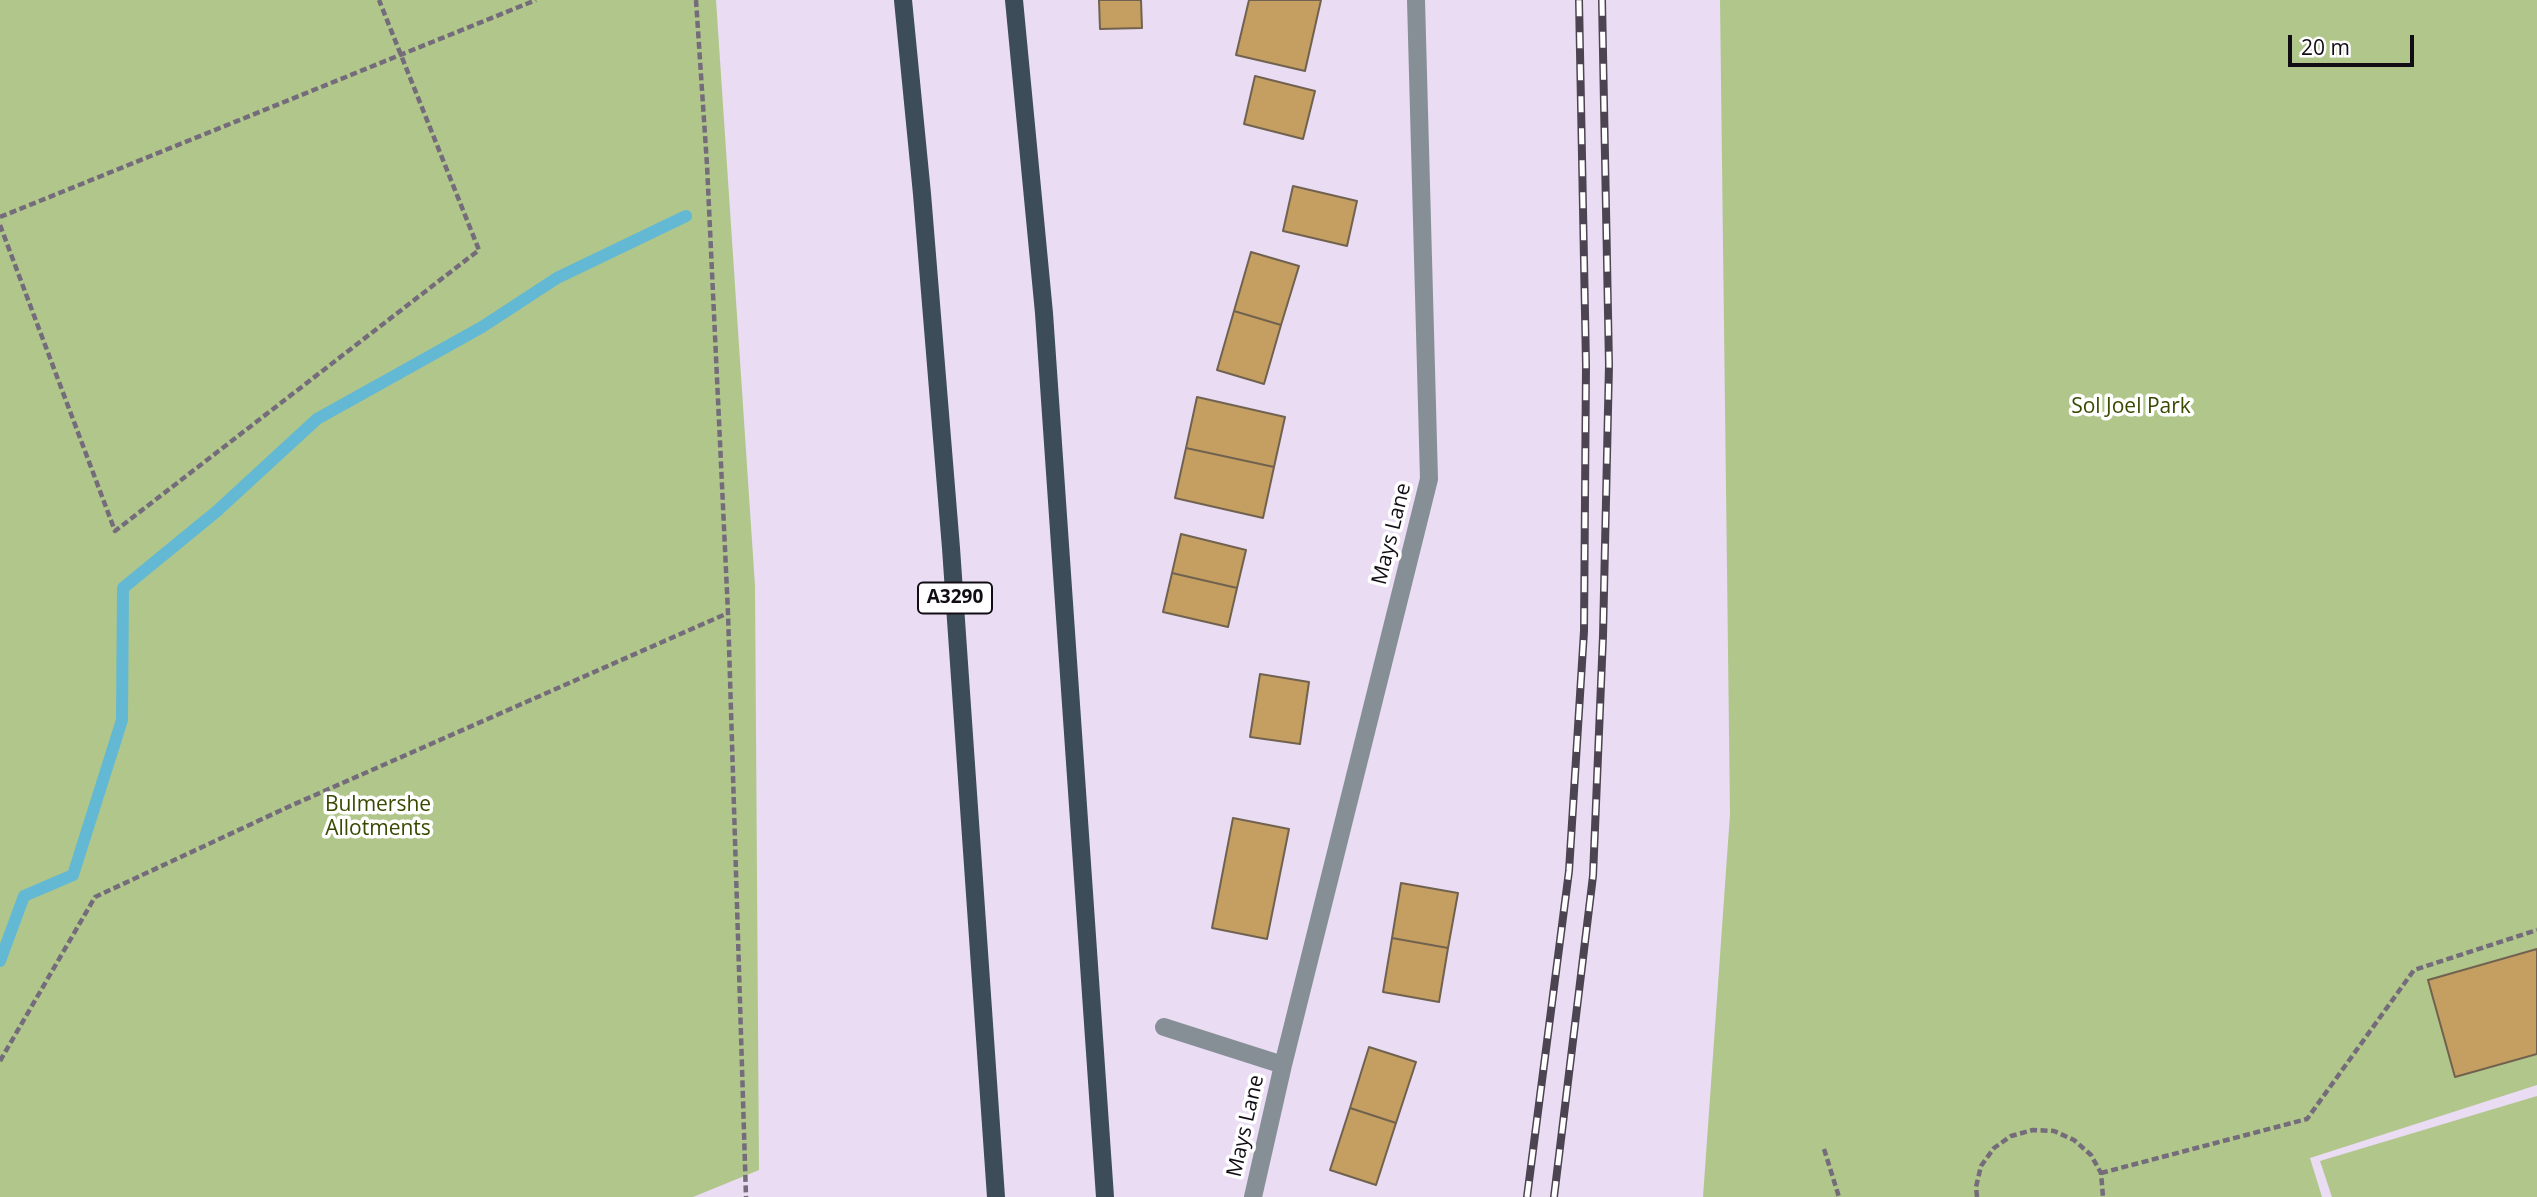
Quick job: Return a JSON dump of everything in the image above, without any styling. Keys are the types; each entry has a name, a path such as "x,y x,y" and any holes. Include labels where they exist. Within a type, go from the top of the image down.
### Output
{"main road":[{"name":"A3290","path":"903,0 951,548 996,1197"},
{"path":"1014,0 1044,313 1105,1197"}],"street":[{"name":"Mays Lane","path":"1253,1197 1283,1065 1429,479 1416,0"},
{"name":"Mays Lane","path":"1164,1027 1283,1065"}],"path":[{"path":"0,225 115,531 479,250 379,0"},
{"path":"0,217 536,0"},
{"path":"696,0 707,165 728,613 746,1197"},
{"path":"0,1061 95,897 288,807 728,613"},
{"path":"2101,1173 2307,1119 2414,970 2537,930"},
{"path":"1977,1197 1976,1187 1981,1166 1994,1148 2011,1136 2033,1130 2054,1131 2074,1140 2091,1154 2101,1173 2103,1197"},
{"path":"1824,1149 1839,1197"}],"green space":[{"name":"Bulmershe Allotments","path":"0,0 716,0 755,586 759,1170 693,1197 0,1197"},
{"name":"Sol Joel Park","path":"1720,0 2537,0 2537,1085 2310,1158 2322,1197 1703,1197 1730,814"},
{"path":"2537,1096 2537,1197 2332,1197 2320,1161"}],"building":[{"path":"1099,0 1141,0 1142,28 1100,29"},
{"path":"1249,0 1321,0 1305,71 1236,55"},
{"path":"1255,76 1315,91 1303,139 1244,124"},
{"path":"1293,186 1357,201 1347,246 1283,231"},
{"path":"1251,252 1299,266 1281,325 1234,311"},
{"path":"1234,311 1281,325 1264,384 1217,370"},
{"path":"1197,397 1285,417 1274,467 1186,448"},
{"path":"1186,448 1274,467 1263,518 1175,498"},
{"path":"1181,534 1246,550 1237,588 1172,573"},
{"path":"1172,573 1237,588 1228,627 1163,612"},
{"path":"1260,674 1309,682 1300,744 1250,737"},
{"path":"1233,818 1289,829 1267,939 1212,928"},
{"path":"1401,883 1458,893 1448,948 1392,938"},
{"path":"1392,938 1448,948 1439,1002 1383,992"},
{"path":"2537,949 2537,1054 2455,1077 2428,980"},
{"path":"1369,1047 1416,1062 1396,1123 1350,1108"},
{"path":"1350,1108 1396,1123 1376,1185 1330,1170"}],"waterway":[{"path":"0,961 24,896 73,875 122,720 123,588 217,511 317,419 482,327 557,278 686,216"}],"railway":[{"path":"1527,1197 1569,871 1584,631 1586,365 1579,0"},
{"path":"1554,1197 1593,876 1603,636 1609,365 1602,0"}]}
